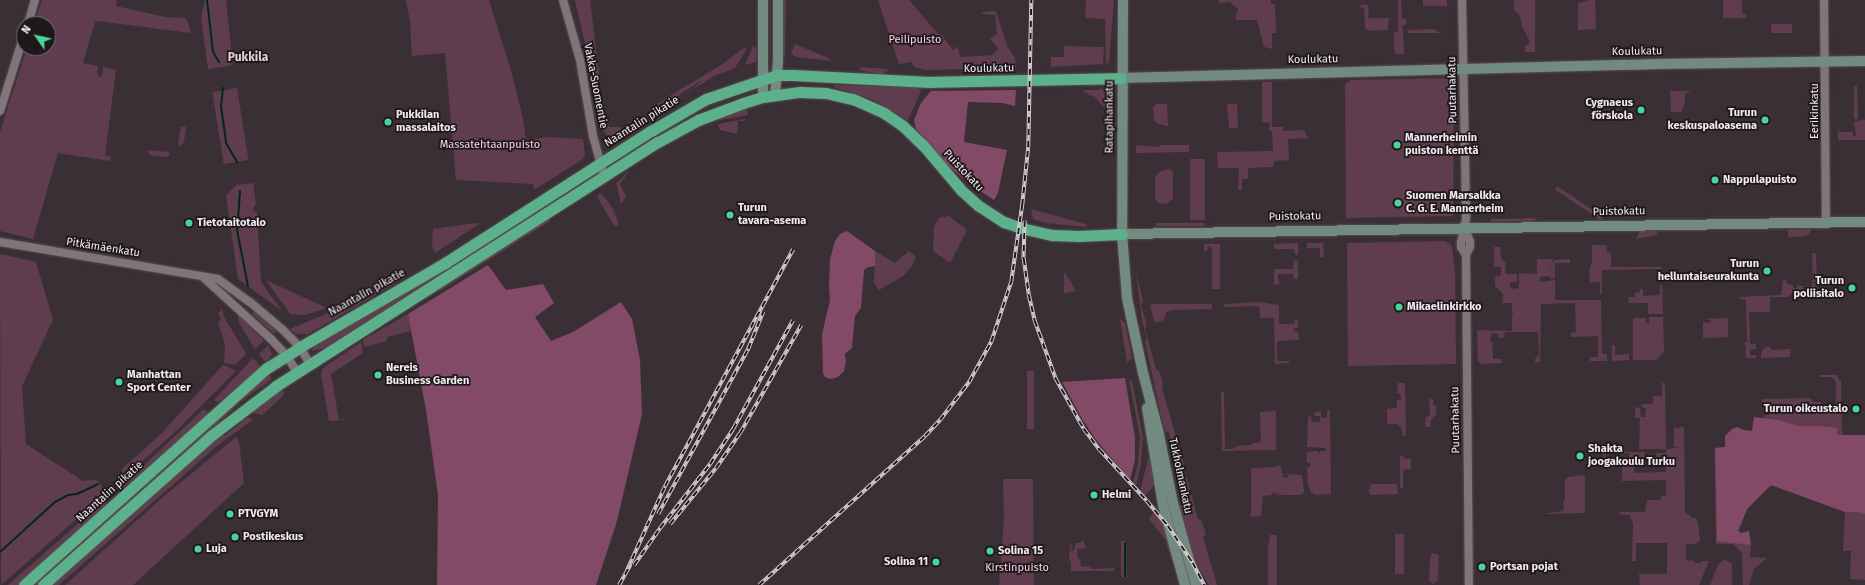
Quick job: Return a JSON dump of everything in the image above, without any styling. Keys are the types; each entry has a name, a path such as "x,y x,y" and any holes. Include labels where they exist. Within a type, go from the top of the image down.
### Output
{"highway":[{"name":"Koulukatu","path":"762,80 777,75 811,75 930,82 1121,78"},
{"name":"Naantalin pikatie","path":"24,585 246,386 286,355 445,263 600,163 695,105 727,90 762,80"},
{"name":"Puistokatu","path":"775,95 800,92 826,93 852,99 884,113 909,131 969,198 990,214 1011,225 1040,233 1065,236 1122,234"},
{"path":"43,585 218,430 250,404 297,372 604,176 683,128 724,110 763,97 775,95"}],"main road":[{"path":"763,0 763,97"},
{"path":"775,95 777,75 778,0"},
{"name":"Ratapihankatu","path":"1122,234 1121,78 1123,0"},
{"name":"Koulukatu","path":"1121,78 1658,64 1865,61"},
{"name":"Puistokatu","path":"1122,234 1865,222"},
{"name":"Tukholmankatu","path":"1122,234 1128,298 1143,373 1158,430 1173,503 1196,585"},
{"name":"Tukholmankatu","path":"1143,373 1150,432 1164,505 1185,585"}],"street":[{"path":"30,16 35,0"},
{"name":"Vakka-Suomentie","path":"563,0 580,60 593,136 604,176"},
{"name":"Puutarhakatu","path":"1462,0 1465,228 1470,242 1470,247 1466,255 1468,585"},
{"name":"Eerikinkatu","path":"1824,0 1826,61 1826,223"},
{"path":"0,111 17,56"},
{"name":"Pitkämäenkatu","path":"0,242 218,279 261,311 300,347 310,364"},
{"name":"Pitkämäenkatu","path":"203,277 242,312 286,355 297,372"}],"green space":[{"path":"42,0 117,0 116,6 165,17 186,18 191,33 97,21 95,23 97,15 83,63 98,66 97,74 100,77 102,77 103,67 116,70 105,155 111,157 110,161 58,153 33,239 0,231 0,132 24,56 56,56 56,16 37,16"},
{"path":"205,0 226,0 233,65 208,69 201,18"},
{"name":"Massatehtaanpuisto","path":"406,0 489,0 512,74 523,119 526,140 548,137 583,139 585,156 583,159 534,190 533,184 456,180 445,53 412,56 410,22"},
{"path":"575,0 590,0 600,82 594,82"},
{"path":"782,0 786,0 785,56 783,57"},
{"name":"Peilipuisto","path":"878,0 909,0 939,35 941,34 953,50 958,46 960,57 993,55 998,48 990,39 997,34 995,15 982,14 983,12 996,11 1007,46 1015,58 1016,68 926,70 914,67 912,62 899,64"},
{"path":"1086,0 1114,0 1109,63 1106,64 1105,19 1085,18"},
{"path":"1218,0 1271,0 1271,4 1275,4 1276,33 1272,33 1272,49 1264,47 1257,20 1235,20 1238,9 1230,2 1219,3"},
{"path":"1398,0 1401,0 1402,18 1407,20 1406,24 1402,26 1404,54 1395,54 1394,49 1394,32 1398,31"},
{"path":"1423,0 1447,0 1447,6 1423,6"},
{"path":"1514,0 1535,0 1535,52 1525,52 1525,45 1529,45 1529,40 1522,26 1520,16 1514,10"},
{"path":"1595,0 1596,29 1578,30 1578,3"},
{"path":"1723,0 1742,0 1742,13 1746,14 1746,18 1723,18"},
{"path":"1366,4 1369,7 1368,18 1389,18 1388,30 1370,31 1365,28 1364,8 1360,7 1360,5"},
{"path":"1771,24 1792,24 1792,33 1771,33"},
{"path":"1434,29 1441,33 1408,33 1408,30"},
{"path":"795,44 832,61 796,57 791,53"},
{"path":"753,46 757,50 756,62 745,65"},
{"path":"1064,46 1104,47 1103,64 1051,67 1051,57 1064,57"},
{"path":"745,47 746,50 735,68 714,76 684,95 702,81 699,82 659,108 653,106 721,65"},
{"path":"860,67 890,69 884,73 877,74 860,70"},
{"path":"1450,78 1454,82 1453,216 1346,218 1345,84 1351,80"},
{"path":"1262,82 1272,82 1272,127 1283,127 1283,131 1304,130 1308,138 1288,139 1289,160 1275,161 1273,167 1248,168 1248,179 1242,179 1242,190 1238,190 1239,168 1218,168 1217,152 1273,151 1272,131 1269,131 1270,123 1262,122"},
{"path":"834,85 915,87 921,90 908,121 871,99 834,87"},
{"path":"1109,86 1108,112 1095,97 1084,92 1084,90 1097,90"},
{"path":"1854,86 1857,86 1858,119 1854,119"},
{"path":"237,88 248,160 224,164 212,92"},
{"path":"1670,91 1687,91 1691,93 1685,93 1685,102 1681,112 1671,112"},
{"path":"600,100 609,127 622,127 620,133 622,134 613,140 605,133 601,122 598,102"},
{"path":"1157,104 1166,104 1167,106 1168,126 1158,124 1154,120 1153,107"},
{"path":"1227,104 1237,104 1238,126 1237,128 1229,128"},
{"path":"747,108 748,115 720,120 719,118"},
{"path":"745,119 745,121 738,121 737,134 720,130 718,124"},
{"path":"1865,120 1865,140 1838,140 1838,124 1839,132 1853,132 1853,137 1856,136 1854,122"},
{"path":"181,126 186,127 184,142 180,147 178,144"},
{"path":"1136,145 1159,147 1160,145 1189,145 1189,152 1136,153"},
{"path":"148,150 168,152 170,155 167,157 149,155"},
{"path":"1190,159 1205,159 1205,220 1190,220"},
{"path":"1169,169 1173,172 1173,199 1166,204 1158,203 1155,199 1155,177 1159,172"},
{"path":"630,170 620,184 626,197 621,204 616,183"},
{"path":"253,183 256,204 253,208 257,213 261,282 282,311 238,279 226,195 237,185"},
{"path":"1557,186 1603,217 1601,220 1555,190"},
{"path":"600,193 607,200 614,211 619,225 615,227 597,197"},
{"path":"1031,209 1086,224 1086,227 1045,223 1033,219"},
{"path":"531,212 533,214 518,226 325,348 312,351 313,347"},
{"path":"949,216 967,230 950,263 933,251 934,227 939,218"},
{"path":"1538,218 1533,221 1492,222 1490,219"},
{"path":"549,219 550,221 444,288 378,327 320,365 324,359 526,231"},
{"path":"476,223 479,224 435,253 432,246 433,229"},
{"path":"1154,223 1205,224 1203,226 1157,226"},
{"path":"1811,229 1809,234 1806,236 1788,237 1788,230"},
{"path":"1640,231 1658,231 1657,235 1636,239"},
{"path":"1445,241 1452,246 1455,272 1456,364 1348,366 1347,243"},
{"path":"1298,243 1298,255 1296,255 1294,249 1274,249 1274,244"},
{"path":"1307,243 1323,243 1324,258 1320,257 1320,248 1307,248"},
{"path":"1204,244 1220,244 1220,289 1212,289 1212,248 1208,246 1207,251 1204,251"},
{"path":"1592,245 1606,245 1607,252 1611,253 1611,267 1662,267 1662,269 1602,270 1602,294 1600,294 1600,282 1590,283 1589,270 1592,263"},
{"path":"1494,247 1500,247 1501,258 1506,264 1505,274 1517,274 1517,282 1510,282 1511,289 1519,288 1519,273 1537,274 1537,259 1553,259 1549,269 1554,260 1570,259 1570,263 1555,263 1555,269 1550,269 1555,270 1555,278 1550,279 1550,276 1540,277 1540,282 1555,280 1555,300 1601,300 1602,354 1607,354 1607,361 1590,361 1590,357 1598,357 1598,336 1571,337 1571,333 1576,332 1575,303 1541,304 1540,362 1535,362 1535,359 1539,355 1538,332 1505,332 1504,338 1499,338 1498,334 1492,333 1490,341 1492,342 1493,359 1502,359 1502,363 1481,364 1478,361 1477,330 1512,331 1512,314 1514,314 1512,312 1512,303 1501,303 1503,301 1503,294 1495,286 1495,278 1497,275 1499,277 1501,275 1501,267 1494,267"},
{"path":"875,251 895,263 909,251 916,257 912,266 903,276 879,290 874,283"},
{"path":"1812,253 1816,253 1817,282 1811,282 1813,280"},
{"path":"0,254 36,262 53,320 22,386 26,444 83,481 96,480 100,484 105,494 1,585"},
{"path":"1294,260 1298,261 1298,279 1294,279 1293,274 1278,274 1279,284 1274,285 1274,269 1293,269"},
{"path":"1136,272 1143,301 1141,305 1147,326 1145,329 1156,369 1159,371 1163,384 1162,388 1184,464 1181,468 1177,454 1172,452 1169,431 1166,432 1161,416 1145,341 1147,340 1142,320"},
{"path":"1064,273 1066,274 1076,291 1064,293"},
{"path":"402,278 403,279 308,334 296,334 290,329 326,314"},
{"path":"266,280 326,308 305,315 290,314"},
{"path":"1783,280 1786,280 1787,284 1793,285 1793,288 1797,288 1797,285 1799,285 1803,286 1803,289 1806,289 1806,286 1812,286 1812,283 1817,283 1817,296 1798,296 1797,293 1793,292 1788,297 1770,297 1770,312 1749,312 1750,344 1756,344 1756,349 1750,349 1750,355 1756,355 1756,358 1746,358 1745,342 1748,342 1748,340 1745,339 1747,338 1746,300 1739,299 1739,297 1781,295"},
{"path":"1660,285 1662,285 1663,314 1648,314 1648,303 1628,303 1629,297 1635,297 1635,293 1640,292 1640,289 1643,289 1643,296 1660,295"},
{"path":"1259,302 1279,305 1279,324 1294,324 1295,320 1298,320 1298,328 1294,328 1294,331 1298,332 1299,340 1277,341 1277,361 1289,361 1289,363 1275,364 1274,318 1260,318 1259,306 1224,307 1225,304"},
{"path":"1212,304 1212,309 1172,310 1166,312 1164,320 1155,323 1150,305"},
{"path":"222,309 224,317 246,354 235,365 224,363 225,344 218,324 221,318 218,314"},
{"path":"254,311 277,331 273,333 252,314"},
{"path":"408,314 411,331 387,337 387,341 364,347 363,340"},
{"path":"238,315 264,341 256,348 254,348 238,321"},
{"path":"1649,317 1663,317 1664,352 1656,360 1633,360 1633,318 1646,318 1646,323 1649,323"},
{"path":"1728,318 1728,337 1711,338 1711,334 1710,338 1703,338 1703,322 1710,323 1710,325 1711,320 1703,319"},
{"path":"1120,319 1125,323 1132,358 1127,363"},
{"path":"361,342 363,353 331,374 339,420 344,420 329,421 321,374 323,368"},
{"path":"268,345 272,354 267,364 259,354"},
{"path":"1612,345 1615,345 1615,355 1629,354 1629,360 1612,361"},
{"path":"1765,347 1771,347 1771,350 1790,349 1790,357 1761,358 1761,353"},
{"path":"253,358 262,368 218,403 214,400"},
{"path":"223,365 236,371 174,433 122,479 122,469 161,434"},
{"path":"1027,371 1034,371 1034,429 1027,429"},
{"path":"268,374 272,379 240,402 202,439 38,585 31,585"},
{"path":"1819,375 1838,375 1838,380 1841,380 1842,435 1865,435 1865,580 1850,579 1851,551 1843,551 1845,512 1771,485 1747,509 1734,542 1751,545 1750,557 1767,558 1754,569 1749,585 1743,585 1742,553 1733,544 1716,544 1715,448 1725,447 1725,437 1837,435 1837,428 1823,426 1799,426 1779,420 1764,418 1764,415 1769,415 1769,406 1762,404 1762,399 1810,398 1814,402 1821,402 1821,411 1836,411 1836,382 1832,377 1820,377"},
{"path":"1129,379 1132,381 1143,437 1141,464 1136,486 1133,483 1138,464 1140,437"},
{"path":"1398,383 1405,383 1406,436 1403,436 1401,427 1397,424 1387,424 1387,409 1397,408 1397,400 1401,400 1401,394 1397,393"},
{"path":"1662,383 1665,383 1666,449 1639,449 1640,418 1635,418 1635,407 1640,408 1641,417 1645,417 1646,409 1641,406 1642,404 1653,404 1653,396 1662,396"},
{"path":"280,388 284,392 283,396 262,415 250,412"},
{"path":"1221,392 1224,392 1225,449 1233,449 1236,446 1250,445 1261,442 1260,412 1276,411 1276,450 1222,451"},
{"path":"1429,397 1433,400 1433,405 1436,406 1436,414 1431,420 1430,427 1425,427 1426,417 1430,416"},
{"path":"204,409 208,413 196,427 125,487 119,488"},
{"path":"1328,410 1330,410 1331,494 1316,495 1311,492 1308,485 1307,468 1310,467 1311,463 1307,463 1307,452 1318,451 1319,455 1320,451 1326,451 1326,448 1307,447 1308,418 1310,414 1312,422 1320,422 1320,416 1315,416 1314,413 1321,411 1321,418 1326,418"},
{"path":"247,418 254,419 218,445 59,585 50,585 202,449 223,435 224,436 241,423 240,421"},
{"path":"1684,427 1685,511 1687,515 1691,515 1691,518 1696,518 1700,541 1696,544 1686,544 1686,560 1694,561 1694,563 1709,561 1699,585 1640,585 1639,574 1667,574 1667,543 1636,543 1636,561 1632,561 1633,524 1630,515 1622,515 1618,512 1645,512 1647,500 1660,500 1661,496 1666,496 1666,480 1622,481 1622,464 1634,464 1634,473 1666,472 1666,458 1656,458 1656,453 1666,453 1666,449 1679,448 1674,447 1674,428"},
{"path":"236,437 239,442 244,483 133,585 65,585 163,497"},
{"path":"1603,452 1644,452 1646,458 1629,458 1629,453 1606,453 1606,457 1604,458"},
{"path":"1149,456 1155,484 1145,496 1140,491"},
{"path":"1400,456 1411,459 1411,469 1403,470 1403,488 1400,488"},
{"path":"1280,465 1284,478 1290,476 1284,474 1302,475 1304,492 1301,495 1275,495 1286,493 1274,492 1272,495 1263,496 1261,516 1251,517 1251,468 1276,467"},
{"path":"1585,475 1585,513 1543,514 1562,511 1564,508 1563,501 1565,500 1565,480 1568,477"},
{"path":"1183,478 1187,478 1198,519 1201,520 1206,534 1203,537 1217,585 1209,585 1193,559 1179,505 1183,504 1188,494"},
{"name":"Kirstinpuisto","path":"1003,479 1033,479 1034,585 999,585 1004,518"},
{"path":"1371,484 1397,484 1398,494 1370,494 1369,490"},
{"path":"106,499 106,504 25,580 19,585 8,585"},
{"path":"1154,512 1163,522 1182,585 1180,585 1165,539 1149,519"},
{"path":"1395,534 1404,534 1404,574 1395,574"},
{"path":"1270,535 1277,535 1277,585 1268,585 1268,548"},
{"path":"1083,539 1086,548 1077,549 1081,567 1091,566 1091,569 1114,568 1114,571 1071,571 1071,561 1069,561 1070,544 1072,545 1071,550 1074,551 1076,543 1080,543"},
{"path":"1121,541 1126,541 1127,578 1125,579 1121,576"},
{"path":"1432,553 1439,555 1438,580 1433,584 1429,580 1430,559"},
{"path":"1724,559 1732,564 1732,585 1710,585 1718,565"}],"shaded area":[{"path":"1016,90 1015,106 1002,103 968,102 964,142 1007,150 998,193 994,200 974,187 947,165 916,129 914,120 921,103 931,91"},
{"path":"847,231 875,251 875,266 868,267 864,270 861,308 855,316 852,348 845,354 846,362 844,371 838,377 831,379 825,377 823,373 822,334 830,300 830,259 835,241 840,234"},
{"path":"488,265 506,290 543,284 554,303 535,317 551,341 573,332 621,302 632,319 640,360 642,414 617,521 596,585 437,585 438,495 426,410 408,314"},
{"path":"1125,378 1135,438 1135,460 1130,480 1096,440 1082,419 1062,382"},
{"path":"1754,417 1779,420 1799,426 1823,426 1837,428 1837,435 1865,435 1865,514 1845,512 1771,485 1747,509 1738,531 1741,533 1749,531 1751,545 1717,541 1715,448 1725,447 1725,436 1732,429 1737,427 1752,431"}],"waterway":[{"path":"207,0 213,52 219,62"},
{"path":"223,88 221,106 226,143 237,162"},
{"path":"240,191 237,230 248,286"},
{"path":"0,552 55,502 68,495 77,494 98,484"},
{"path":"1125,543 1125,577"}],"railway":[{"path":"759,585 925,436 940,420 969,382 991,342 1011,282 1022,205 1028,147 1031,0"},
{"path":"1025,221 1024,259 1029,295 1035,321 1056,379 1084,429 1100,450 1168,526 1193,563 1204,585"},
{"path":"627,570 665,486 793,249"},
{"path":"658,514 748,349 763,312"},
{"path":"634,565 660,528 710,464 733,429 793,320"},
{"path":"670,524 716,468 740,433 801,325"},
{"path":"619,585 630,565"}],"place":[{"name":"Cygnaeus förskola","path":"1641,110"},
{"name":"Turun keskuspaloasema","path":"1765,120"},
{"name":"Pukkilan massalaitos","path":"388,122"},
{"name":"Mannerheimin puiston kenttä","path":"1397,145"},
{"name":"Nappulapuisto","path":"1715,180"},
{"name":"Suomen Marsalkka C. G. E. Mannerheim","path":"1398,203"},
{"name":"Turun tavara-asema","path":"730,215"},
{"name":"Tietotaitotalo","path":"189,223"},
{"name":"Turun helluntaiseurakunta","path":"1767,271"},
{"name":"Turun poliisitalo","path":"1852,288"},
{"name":"Mikaelinkirkko","path":"1399,307"},
{"name":"Nereis Business Garden","path":"378,375"},
{"name":"Manhattan Sport Center","path":"119,382"},
{"name":"Turun oikeustalo","path":"1856,409"},
{"name":"Shakta joogakoulu Turku","path":"1580,456"},
{"name":"Helmi","path":"1094,495"},
{"name":"PTVGYM","path":"230,514"},
{"name":"Postikeskus","path":"235,537"},
{"name":"Luja","path":"198,549"},
{"name":"Solina 15","path":"990,551"},
{"name":"Solina 11","path":"936,562"},
{"name":"Portsan pojat","path":"1482,567"}],"district":[{"name":"Pukkila","path":"248,58"}]}
